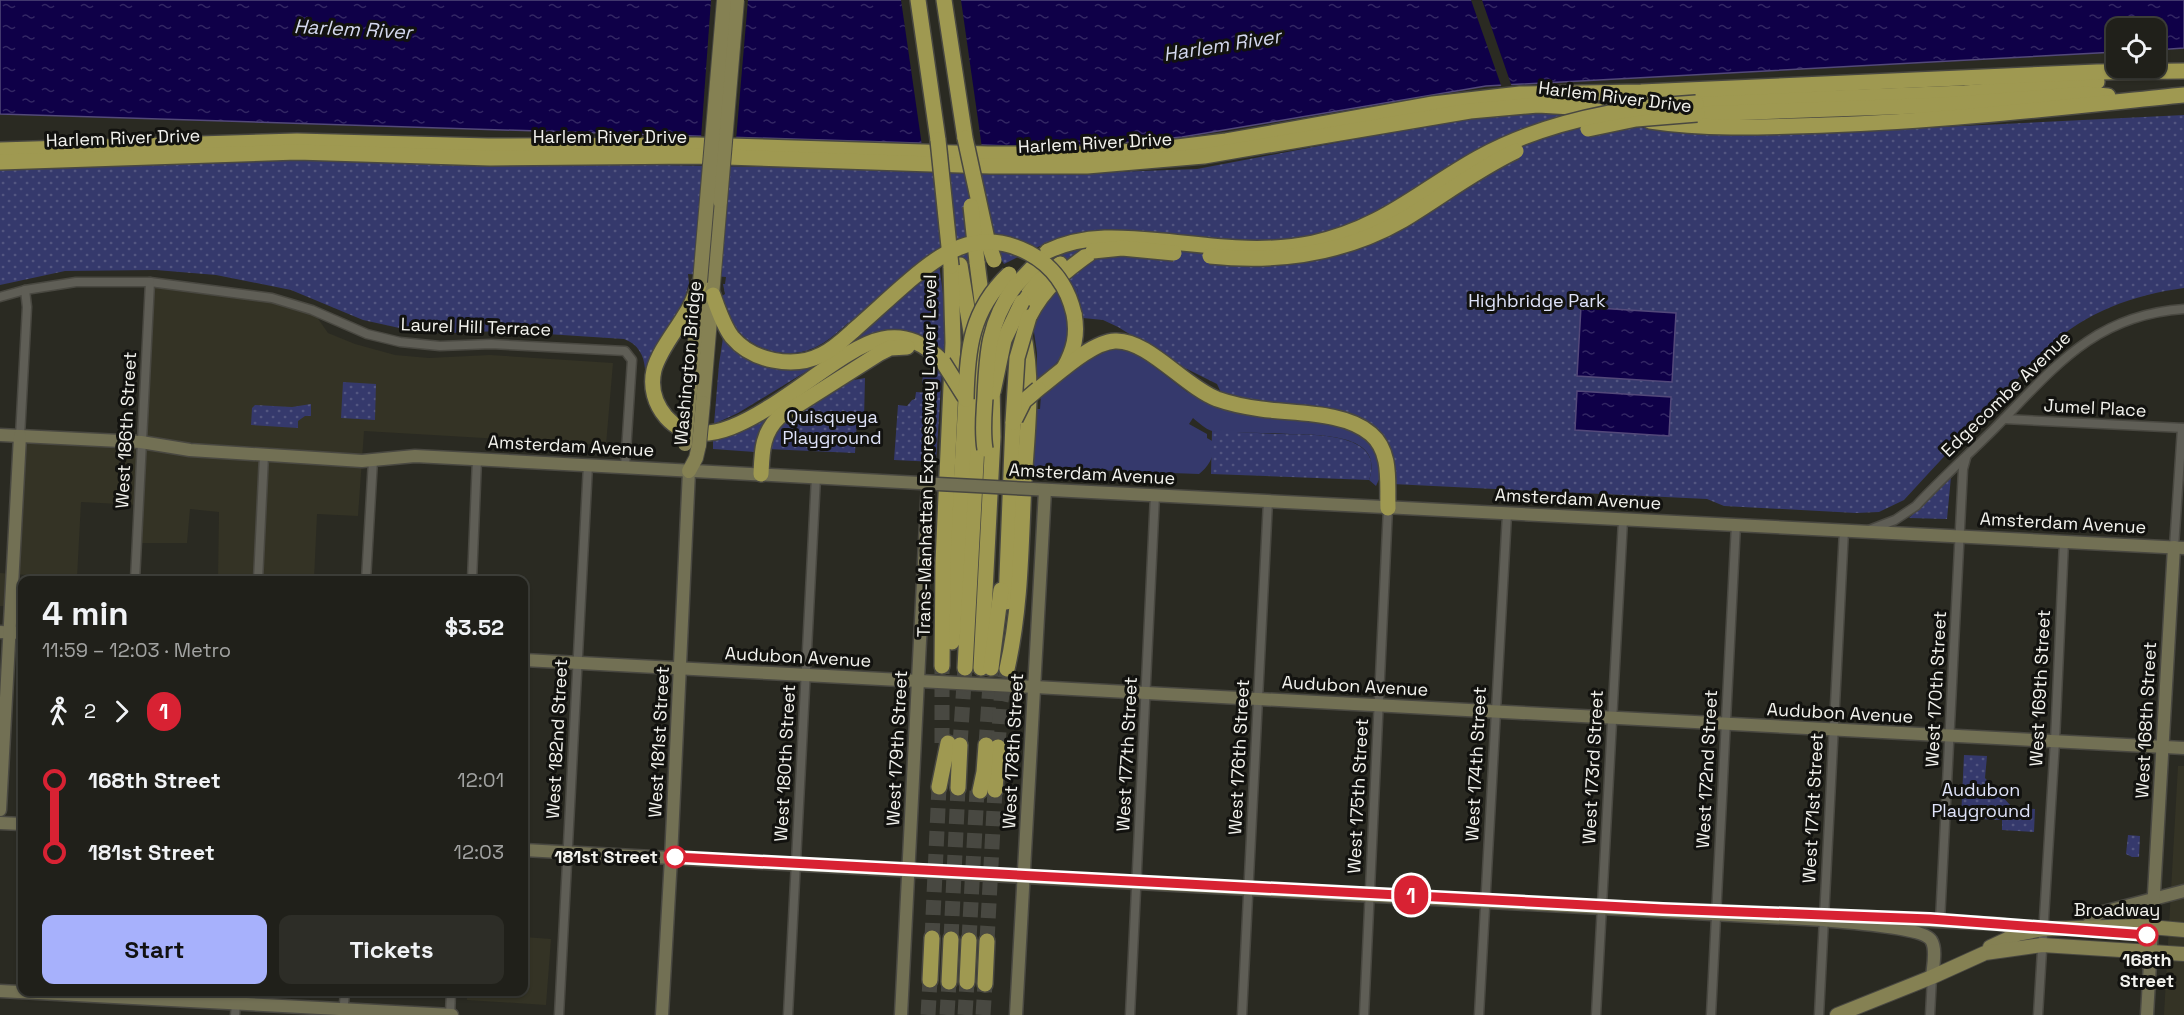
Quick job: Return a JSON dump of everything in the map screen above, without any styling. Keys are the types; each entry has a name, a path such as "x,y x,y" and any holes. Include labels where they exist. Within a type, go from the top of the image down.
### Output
{"highway":[{"name":"Trans-Manhattan Expressway Lower Level","path":"918,0 956,266 943,562 953,667"},
{"path":"944,0 965,138 977,262 991,368 995,669"},
{"name":"Harlem River Drive","path":"2166,72 2184,71"},
{"name":"Harlem River Drive","path":"0,150 297,141 488,146 696,145 1022,155 1094,154 1226,141 1485,97 2106,74"},
{"path":"985,449 982,432 989,345 998,314 1012,280 1028,260 1071,243 1104,237 1248,249 1291,247 1322,241 1352,232 1382,219 1478,159 1537,132 1617,111 1996,91 2118,78"},
{"path":"983,486 992,398 999,359 1011,324 1022,302 1039,280 1093,251 1122,248 1268,259 1296,257 1330,250 1362,240 1394,225 1481,169 1528,146 1604,125 1697,108 1975,103 2086,94 2152,99"},
{"name":"Harlem River Drive","path":"0,162 297,152 489,158 696,156 990,166 1087,166 1204,156 1453,113 1523,105 1572,107 1672,124 1728,128 1778,128 1934,120 2184,95"},
{"path":"965,138 987,239 1021,324 1029,374 1019,577 995,669"},
{"path":"966,399 950,369 938,357 914,341 893,338 879,340 854,352 741,423 712,434 689,433 672,423 662,412 655,398 653,377 657,360 686,314 709,286 724,324 732,337 747,350 766,358 788,361 809,360 832,349 936,258 959,247 984,242 1013,247 1031,254 1042,262 1063,285 1074,314 1076,331 1074,348 1062,371"},
{"path":"953,667 979,407 975,357 956,266"},
{"path":"995,669 1007,547 1017,358 1029,317 1060,269"},
{"path":"953,667 956,554 969,348 974,327 990,295 1012,280"},
{"path":"1013,422 1024,401 1062,371 1101,344 1111,341 1127,342 1139,346 1191,385 1215,398 1252,408 1322,416 1354,423 1374,437 1384,453 1387,465 1388,508"},
{"path":"761,474 766,435 772,424 782,415 887,350 908,347 938,357"},
{"path":"939,787 950,744 958,788"},
{"path":"984,791 987,745"},
{"path":"930,980 932,938"},
{"path":"949,981 951,939"},
{"path":"967,982 969,940"},
{"path":"985,984 987,941"}],"main road":[{"name":"Washington Bridge","path":"709,286 724,0"},
{"name":"Washington Bridge","path":"689,471 737,0"},
{"name":"Amsterdam Avenue","path":"0,435 141,442 190,450 264,455 372,460 408,456 477,459 2179,548"},
{"path":"0,810 5,632 20,436"},
{"name":"West 181st Street","path":"662,1015 689,471"},
{"name":"West 179th Street","path":"901,1015 918,681 933,484"},
{"name":"West 178th Street","path":"1016,1015 1035,687 1038,489"},
{"name":"West 168th Street","path":"2147,1015 2162,747 2179,548"},
{"name":"Audubon Avenue","path":"528,660 2184,748"},
{"path":"0,823 18,824"},
{"path":"528,850 1824,920 1924,934 1931,940 1933,947 1932,977"},
{"path":"2086,927 2099,913 2184,891"},
{"path":"1824,920 1866,918 2004,925 2019,934"},
{"name":"Broadway","path":"1985,953 1988,949 2019,934 2043,929 2152,927 2184,930"},
{"name":"Broadway","path":"1837,1015 1985,953 2042,945 2184,954"},
{"path":"0,991 18,991"},
{"path":"140,996 344,1012 451,1015"}],"street":[{"name":"Laurel Hill Terrace","path":"0,297 25,290 76,282 150,282 272,298 312,310 367,334 400,342 435,346 491,344 625,351 632,360 625,467"},
{"name":"West 186th Street","path":"135,576 150,282"},
{"path":"20,436 27,307 25,290"},
{"name":"Edgecombe Avenue","path":"1865,531 1904,515 1916,506 2059,362 2099,332 2147,314 2184,309"},
{"name":"Jumel Place","path":"2004,419 2183,428"},
{"name":"West 168th Street","path":"2179,548 2183,428"},
{"path":"258,576 264,455"},
{"name":"West 170th Street","path":"1940,921 1963,469 1966,458"},
{"path":"472,576 477,459"},
{"path":"366,576 372,460"},
{"name":"West 182nd Street","path":"559,1015 588,465"},
{"name":"West 180th Street","path":"788,1015 816,477"},
{"name":"West 177th Street","path":"1130,1015 1155,495"},
{"name":"West 176th Street","path":"1242,1015 1269,501"},
{"name":"West 175th Street","path":"1364,1015 1388,508"},
{"name":"West 174th Street","path":"1479,1015 1507,514"},
{"name":"West 173rd Street","path":"1596,1015 1623,520"},
{"name":"West 172nd Street","path":"1711,1015 1736,524"},
{"name":"West 171st Street","path":"1818,1015 1844,530"},
{"name":"West 169th Street","path":"2038,1015 2055,741 2064,541"},
{"path":"1930,1015 1932,977"},
{"path":"344,1012 345,996"},
{"path":"451,996 451,1015"}],"shaded area":[{"path":"150,282 272,298 312,310 328,333 355,344 395,355 429,358 490,355 613,363 606,445 364,431 358,516 317,514 314,576 218,576 219,512 190,509 187,543 137,543 139,505 81,502 77,576 12,574 20,436 141,442"},
{"path":"0,573 12,574 11,606 0,606"},
{"path":"2178,766 2184,766 2184,1015 2164,1015"},
{"path":"528,937 551,939 546,1005 467,1000 467,996 528,996"}],"green space":[{"name":"Highbridge Park","path":"1532,112 1566,113 1656,130 1730,135 2184,115 2184,288 2147,295 2111,307 2078,324 2037,357 1904,500 1879,512 1856,513 1724,506 1707,499 1392,484 1375,431 1223,397 1217,384 1185,368 1118,327 1103,320 1083,318 1077,288 1040,246 1004,264 999,256 939,264 945,309 944,354 860,339 848,323 828,340 814,348 784,353 769,350 743,336 733,325 722,296 725,294 723,284 725,284 726,277 688,274 689,283 680,315 672,322 652,352 645,369 639,351 624,339 500,331 449,333 413,331 363,320 291,290 216,275 156,270 65,271 0,285 0,168 279,158 1087,173 1197,169 1466,118"},
{"path":"1068,277 1077,288 1082,312 1068,315 1068,337 1063,353 1059,360 1037,381 1037,353 1033,325 1041,306"},
{"path":"723,338 739,353 830,357 738,413 714,424"},
{"path":"1116,348 1135,352 1187,392 1219,406 1331,422 1358,432 1372,444 1380,460 1381,475 1376,486 1369,480 1372,465 1368,453 1359,445 1346,440 1316,435 1216,432 1207,429 1193,418 1189,424 1207,434 1207,438 1214,442 1211,460 1199,474 1033,468 1037,409 1040,409 1041,395 1085,362"},
{"path":"932,363 942,372 936,462 894,460 898,405 907,406 915,399 916,392 929,393 929,389 922,383 923,374 930,374"},
{"name":"Quisqueya Playground","path":"865,378 864,420 857,420 855,453 767,449 779,425 848,381"},
{"path":"343,382 376,384 375,420 341,418"},
{"path":"311,404 311,416 305,416 298,421 298,428 251,425 252,408 255,405 292,407"},
{"path":"777,409 762,427 755,452 713,449 713,440 737,432"},
{"path":"1212,431 1324,436 1341,439 1356,444 1366,452 1371,464 1369,480 1211,474"},
{"path":"1951,477 1947,519 1909,518"},
{"name":"Audubon Playground","path":"1964,755 1987,756 1985,778 2012,807 2035,809 2034,832 2002,830 2002,820 1961,818"},
{"path":"2128,835 2140,836 2139,857 2126,854"}],"water":[{"name":"Harlem River","path":"0,0 2184,0 2184,48 2166,49 2166,18 2106,18 2106,53 1486,86 1182,137 1100,145 1012,146 0,114"},
{"path":"1581,307 1676,313 1672,382 1577,376"},
{"path":"1577,391 1671,397 1669,436 1575,430"}],"pier":[{"path":"711,0 748,0 736,140 701,138"},
{"path":"901,0 961,0 982,148 922,146"},
{"path":"1471,0 1482,0 1512,87 1502,88"}],"tunnel":[{"path":"942,666 942,743"},
{"path":"960,745 965,668"},
{"path":"986,745 991,668"},
{"path":"998,747 1001,701 1007,669"},
{"path":"932,938 939,787"},
{"path":"951,939 958,788"},
{"path":"987,941 995,790"},
{"path":"969,940 977,791"},
{"path":"928,1015 930,980"},
{"path":"947,1015 949,982"},
{"path":"965,1015 967,982"},
{"path":"983,1015 985,984"}],"metro line":[{"name":"1","path":"675,857 1663,909 1930,919 2147,935"}],"place":[{"name":"181st Street","path":"675,857"},
{"name":"168th Street","path":"2147,935"}]}
